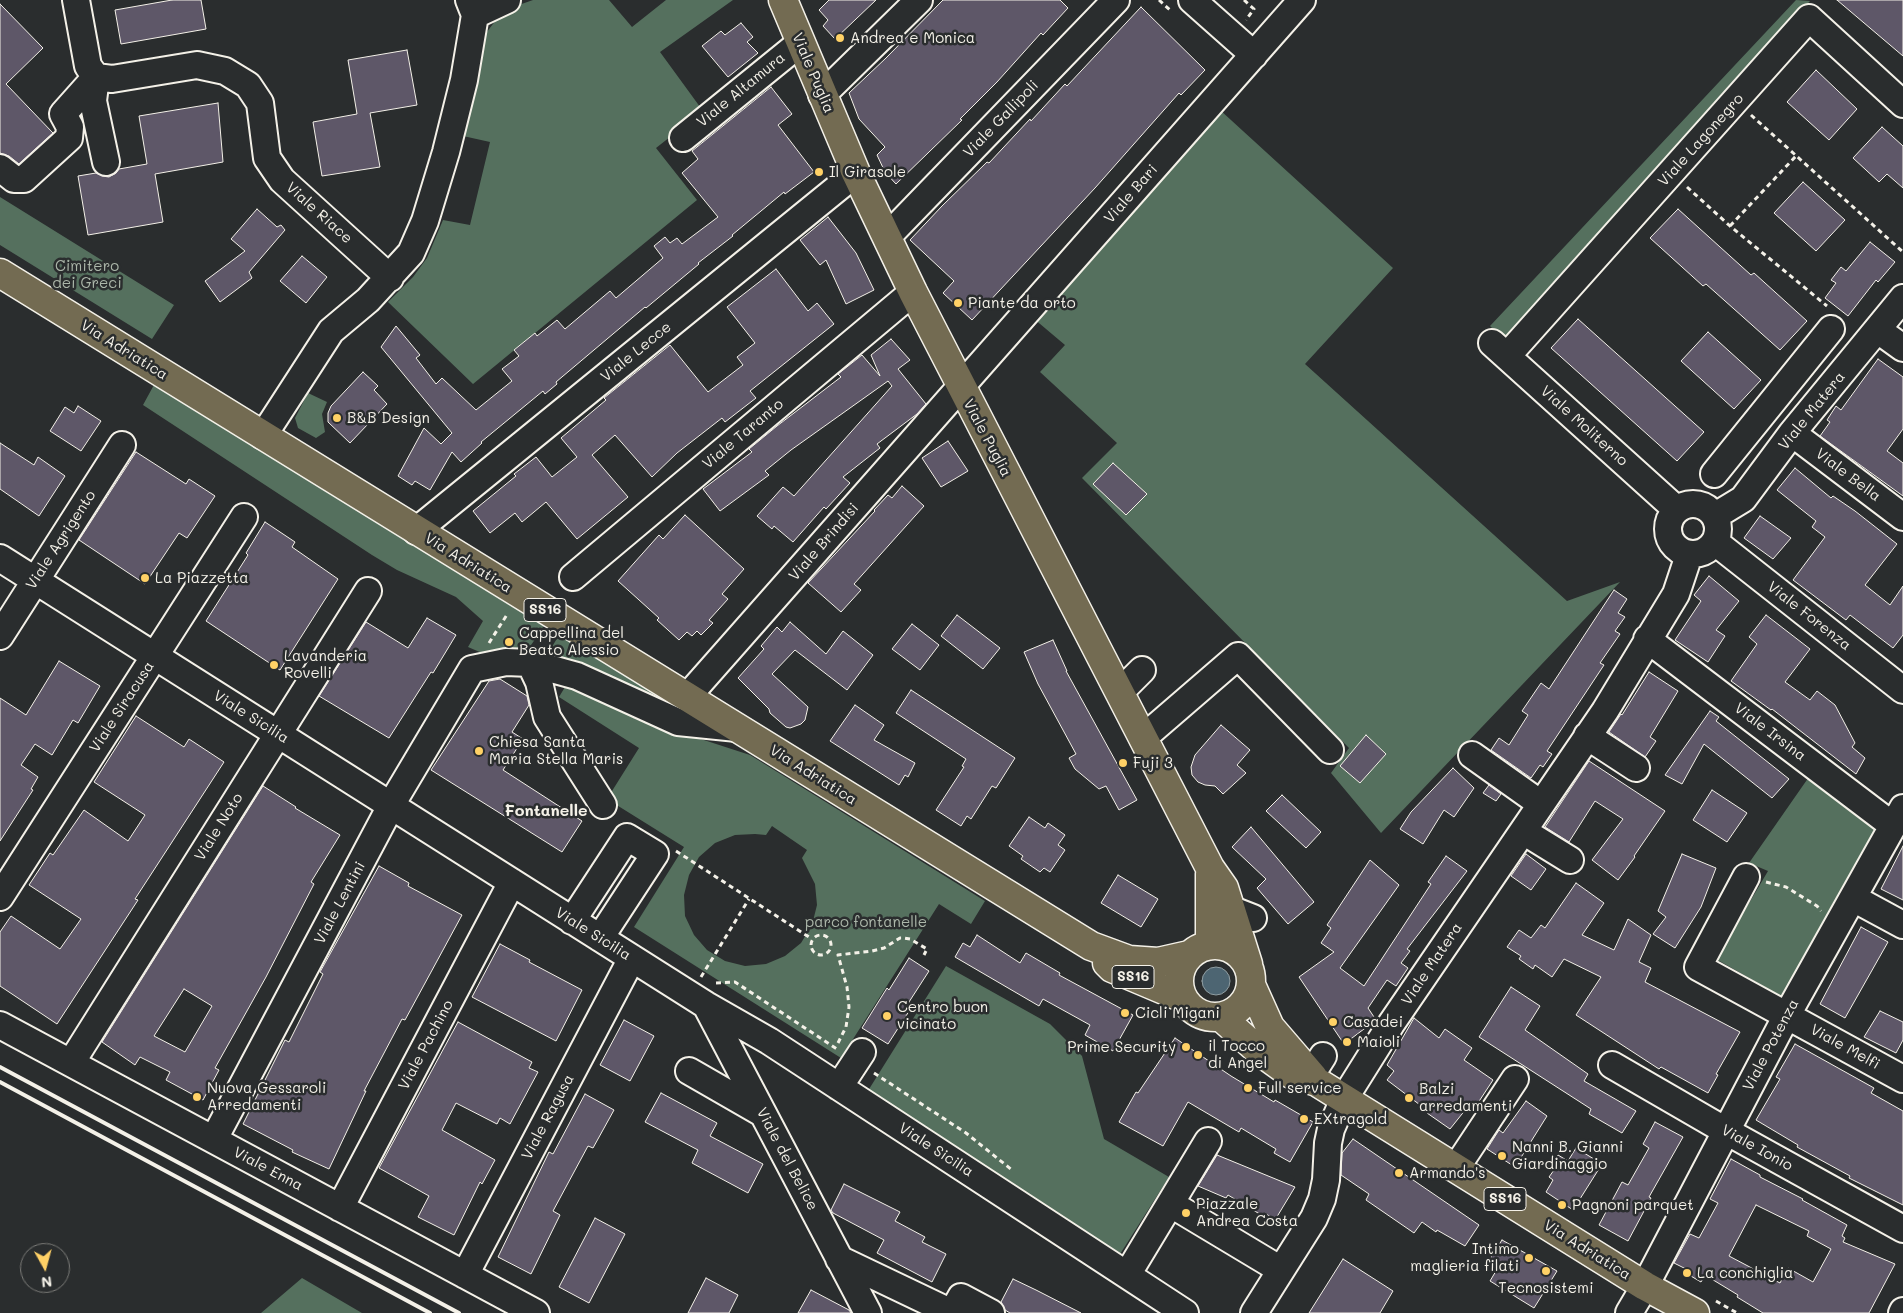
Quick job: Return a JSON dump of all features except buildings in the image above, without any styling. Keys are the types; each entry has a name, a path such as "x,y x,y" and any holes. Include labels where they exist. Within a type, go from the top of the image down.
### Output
{"main road":[{"name":"Viale Puglia","path":"783,0 856,173 961,388 1210,868 1241,913 1250,976"},
{"name":"Via Adriatica","path":"0,273 1091,946 1129,960 1158,962 1200,950"},
{"name":"Viale Puglia","path":"1200,950 1211,890 1210,868"},
{"name":"SS16","path":"1200,950 1221,945 1232,949 1242,955 1250,976"},
{"name":"Via Adriatica","path":"1091,946 1112,968 1183,998"},
{"path":"1183,998 1179,987 1179,976 1183,964 1200,950"},
{"name":"Via Adriatica","path":"1250,976 1270,1027 1344,1099 1645,1286 1704,1306"},
{"path":"1221,1018 1232,1014 1242,1007 1248,998 1250,976"},
{"name":"SS16","path":"1183,998 1199,1014 1210,1018 1221,1018"},
{"name":"Via Adriatica","path":"1221,1018 1259,1051 1291,1074 1317,1071"}],"street":[{"path":"76,0 88,66 96,77 93,101 106,162"},
{"path":"263,436 331,330 368,300 411,253 428,212 446,152 464,80 472,7 508,0"},
{"path":"822,95 919,0"},
{"name":"Viale Gallipoli","path":"887,237 1116,0"},
{"path":"1192,0 1254,55"},
{"name":"Viale Bari","path":"961,388 1302,0"},
{"name":"Viale Lagonegro","path":"1499,349 1672,172 1810,18 1903,104"},
{"name":"Viale Altamura","path":"683,138 800,43"},
{"name":"Viale Riace","path":"96,77 112,79 197,65 226,71 248,85 260,103 267,158 282,180 390,278"},
{"path":"0,168 14,179 24,179 69,138 70,127 63,114 96,77"},
{"name":"Viale Lecce","path":"416,531 856,173"},
{"name":"Viale Taranto","path":"573,577 913,292"},
{"name":"Viale Matera","path":"1715,516 1743,499 1792,433 1903,298"},
{"path":"1714,474 1832,329"},
{"path":"1878,330 1903,348"},
{"name":"Viale Moliterno","path":"1499,349 1676,509"},
{"path":"1794,374 1823,396"},
{"name":"Viale Brindisi","path":"687,697 961,388"},
{"name":"Viale Bella","path":"1792,433 1903,516"},
{"name":"Viale Agrigento","path":"0,636 122,445"},
{"path":"1690,504 1704,506 1715,516 1719,529 1715,542 1704,553 1689,555 1676,549 1668,536 1668,522 1676,509 1690,504"},
{"name":"Viale Siracusa","path":"0,897 244,517"},
{"name":"Viale Forenza","path":"1715,542 1903,690"},
{"name":"Viale Matera","path":"1254,1313 1314,1218 1322,1199 1326,1180 1328,1143 1331,1129 1344,1099 1391,1024 1587,736 1676,594 1689,555"},
{"name":"Viale Sicilia","path":"0,558 572,921 698,1000 769,1041 1185,1313"},
{"name":"Viale Noto","path":"70,1062 368,592"},
{"name":"Viale Irsina","path":"1647,639 1898,817"},
{"path":"1143,738 1238,656 1330,750"},
{"path":"472,669 506,662 530,662 577,676 678,722 737,728"},
{"path":"530,662 539,682 547,717 603,805"},
{"name":"Viale Lentini","path":"214,1140 392,806 472,669"},
{"path":"1120,692 1142,670"},
{"path":"1587,736 1636,768"},
{"path":"1472,755 1541,804"},
{"name":"Viale Potenza","path":"1629,1313 1787,1015 1898,817"},
{"path":"1523,830 1570,860"},
{"path":"572,921 627,837 655,854 600,938"},
{"name":"Viale Melfi","path":"1746,877 1698,968 1903,1079"},
{"name":"Viale Pachino","path":"340,1208 512,882"},
{"path":"1853,898 1903,925"},
{"name":"Viale Ragusa","path":"465,1275 632,958"},
{"name":"Viale del Belice","path":"698,1000 762,1113 868,1313"},
{"name":"Viale Enna","path":"0,1025 536,1313"},
{"path":"839,1086 862,1052"},
{"name":"Viale Ionio","path":"1612,1065 1726,1131 1903,1229"},
{"path":"689,1071 762,1113"},
{"path":"1456,1168 1515,1079"},
{"path":"1127,1275 1208,1141"},
{"path":"1171,1204 1280,1270"},
{"path":"839,1259 952,1313 961,1297 991,1313"}],"path":[{"path":"1735,101 1903,252"},
{"path":"1730,226 1796,156"},
{"path":"1672,172 1730,226 1841,318 1832,329"},
{"path":"472,669 520,594"},
{"path":"696,864 812,939"},
{"path":"1746,877 1786,886 1816,906 1835,929"},
{"path":"698,1000 750,899"},
{"path":"819,934 827,936 832,942 830,950 824,955 816,954 811,947 812,939 819,934"},
{"path":"830,950 838,955 872,951 884,948 904,938 910,939 927,949 924,955"},
{"path":"836,1048 846,1027 849,1007 847,987 838,955"},
{"path":"1704,1306 1737,1313"}],"green space":[{"path":"533,0 609,0 632,27 666,0 733,0 660,52 703,111 656,148 697,200 473,384 388,302 413,277 427,258 443,220 470,225 490,142 463,136 483,37 496,20 513,7"},
{"path":"1796,0 1810,1 1506,342 1490,326"},
{"path":"1220,110 1393,268 1305,364 1567,601 1620,582 1381,833 1331,773 1349,748 1082,478 1117,443 1040,372 1065,345 1033,318"},
{"name":"Cimitero dei Greci","path":"0,197 174,305 152,339 0,245"},
{"path":"155,383 544,626 525,654 489,656 468,647 483,621 456,597 397,570 372,555 143,405"},
{"path":"308,393 327,402 322,414 325,432 316,438 298,428 295,418"},
{"path":"559,635 654,693 650,701 546,657"},
{"name":"parco fontanelle","path":"568,682 670,729 750,755 985,901 971,924 939,904 841,1058 634,927 684,847 607,799 639,748 559,697","holes":["772,826 807,850 802,858 815,884 817,905 812,925 801,943 785,956 766,964 745,966 725,961 707,950 694,935 685,916 684,895 689,875 699,857 715,843 735,835 766,835"]},
{"path":"1811,774 1880,827 1786,999 1716,959 1768,871 1749,863"},
{"path":"946,966 1050,1024 1082,1056 1104,1139 1169,1177 1115,1262 866,1094"},
{"path":"302,1278 362,1313 261,1313"}],"water":[{"path":"1216,967 1226,971 1230,981 1226,991 1216,995 1206,991 1202,981 1206,971"}],"railway":[{"path":"0,1067 459,1313"},
{"path":"0,1082 430,1313"}],"place":[{"name":"Andrea e Monica","path":"840,38"},
{"name":"Il Girasole","path":"819,172"},
{"name":"Piante da orto","path":"958,303"},
{"name":"B&B Design","path":"337,418"},
{"name":"La Piazzetta","path":"145,578"},
{"name":"Cappellina del Beato Alessio","path":"509,642"},
{"name":"Lavanderia Rovelli","path":"274,665"},
{"name":"Chiesa Santa Maria Stella Maris","path":"479,751"},
{"name":"Fuji 3","path":"1123,763"},
{"name":"Cicli Migani","path":"1125,1013"},
{"name":"Centro buon vicinato","path":"887,1016"},
{"name":"Casadei","path":"1333,1022"},
{"name":"Maioli","path":"1347,1042"},
{"name":"Prime Security","path":"1186,1047"},
{"name":"il Tocco di Angel","path":"1198,1055"},
{"name":"Full service","path":"1248,1088"},
{"name":"Nuova Gessaroli Arredamenti","path":"197,1097"},
{"name":"Balzi arredamenti","path":"1409,1098"},
{"name":"EXtragold","path":"1304,1119"},
{"name":"Nanni B. Gianni Giardinaggio","path":"1502,1156"},
{"name":"Armando's","path":"1399,1173"},
{"name":"Pagnoni parquet","path":"1562,1205"},
{"name":"Piazzale Andrea Costa","path":"1186,1213"},
{"name":"Intimo maglieria filati","path":"1529,1258"},
{"name":"Tecnosistemi","path":"1546,1271"},
{"name":"La conchiglia","path":"1687,1273"}],"district":[{"name":"Fontanelle","path":"546,811"}]}
